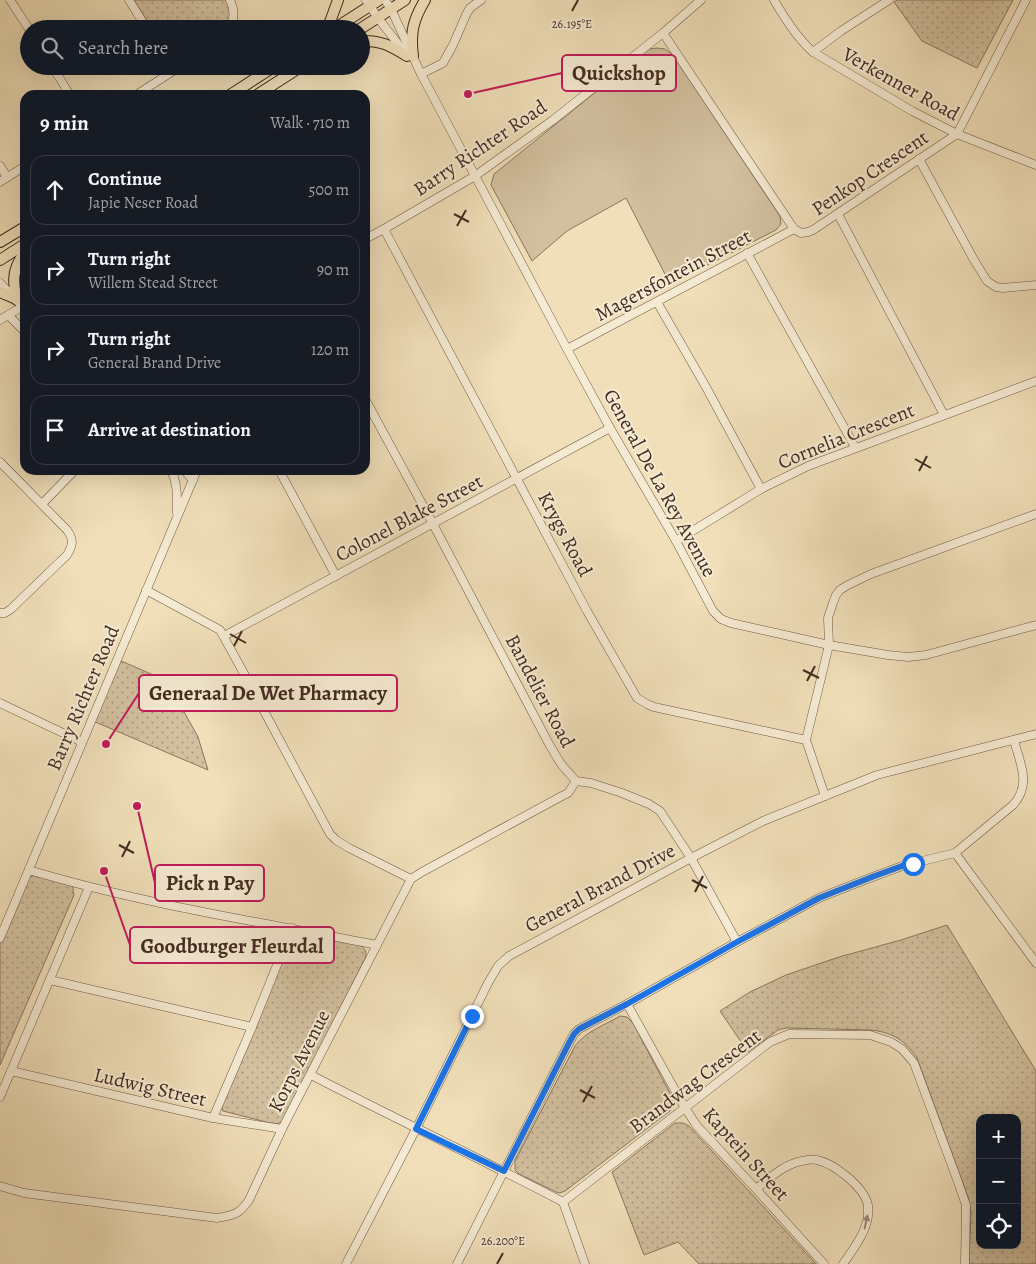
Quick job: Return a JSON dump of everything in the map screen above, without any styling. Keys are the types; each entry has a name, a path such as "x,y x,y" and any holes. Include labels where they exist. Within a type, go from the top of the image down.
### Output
{"main road":[{"path":"331,20 338,0"},
{"path":"370,23 378,18 388,4 405,0"},
{"path":"370,42 380,42 410,56 411,33 417,14 425,0"},
{"path":"347,20 372,2"},
{"path":"238,90 261,75"},
{"path":"265,90 288,75"},
{"path":"0,242 20,230"},
{"path":"0,260 20,247"},
{"path":"20,259 14,272 14,288 20,302"},
{"path":"0,292 20,303"}],"street":[{"path":"10,0 23,20"},
{"path":"129,0 141,20"},
{"path":"230,0 234,9 234,20"},
{"path":"421,74 443,62 470,8 481,0"},
{"name":"Barry Richter Road","path":"370,236 475,176 553,120 663,33 701,0"},
{"name":"Verkenner Road","path":"774,0 788,23 806,46 814,52 912,111 957,134 1036,165"},
{"path":"814,52 889,0"},
{"name":"Penkop Crescent","path":"663,33 794,229 801,233 808,232 838,214 957,134 1026,0"},
{"name":"General De La Rey Avenue","path":"372,2 378,18 410,56"},
{"name":"General De La Rey Avenue","path":"388,4 410,56 567,349 610,428 676,541 713,611 721,619 731,623 829,645 900,657 913,657 1036,625"},
{"path":"58,75 67,90"},
{"path":"143,90 165,75"},
{"path":"919,159 987,281 996,287 1003,288 1036,285"},
{"path":"0,166 4,180 20,169"},
{"path":"838,214 944,415"},
{"name":"Krygs Road","path":"384,229 588,611 634,693 640,700 662,709 806,740"},
{"name":"Magersfontein Street","path":"567,349 794,229"},
{"path":"747,253 855,448"},
{"path":"0,283 20,303"},
{"path":"657,302 706,387 761,489"},
{"path":"0,320 20,305"},
{"path":"8,315 20,327"},
{"name":"Cornelia Crescent","path":"676,541 761,489 808,466 1036,381"},
{"name":"Bandelier Road","path":"370,408 549,744 561,764 576,781"},
{"name":"Colonel Blake Street","path":"224,636 610,428"},
{"path":"0,462 72,536 71,549 67,555 11,609 0,613"},
{"path":"42,504 70,475"},
{"path":"173,475 178,495 176,518"},
{"path":"188,475 193,480"},
{"name":"Barry Richter Road","path":"0,938 195,475"},
{"path":"282,475 336,576"},
{"path":"825,796 806,740 829,645 828,618 836,595 846,586 871,574 1036,514"},
{"path":"146,590 220,630 330,834 349,848 411,879 568,793 576,781 599,785 657,808 691,858 737,942"},
{"path":"0,703 82,742"},
{"name":"General Brand Drive","path":"346,1264 416,1129 488,983 498,966 509,956 763,821 877,775 1036,734"},
{"path":"457,1264 574,1034 579,1029 819,898 902,866 955,853 1013,805 1020,796 1024,783 1014,740"},
{"path":"955,853 1036,963"},
{"path":"29,870 89,887 154,902 377,945"},
{"name":"Korps Avenue","path":"0,1186 24,1193 217,1218 232,1216 238,1213 249,1200 282,1129 411,879"},
{"path":"0,1097 89,887"},
{"path":"213,1118 292,928"},
{"path":"50,980 252,1027"},
{"name":"Kaptein Street","path":"627,1004 696,1126 824,1264"},
{"name":"Brandwag Crescent","path":"563,1202 770,1042 789,1034 870,1035 891,1042 902,1049 914,1063 966,1204 965,1264"},
{"name":"Ludwig Street","path":"11,1071 213,1118 282,1129"},
{"path":"310,1075 563,1202 585,1264"},
{"path":"756,1189 790,1164 802,1161 815,1160 826,1163 846,1175 861,1191 868,1204 868,1218 863,1232 843,1264"}],"shaded area":[{"path":"134,0 228,0 230,8 229,20 146,20"},
{"path":"897,0 1013,0 977,68 922,41 894,2"},
{"path":"649,49 665,49 673,55 780,216 781,224 776,230 670,284 626,198 567,231 532,261 491,185 494,174"},
{"path":"119,660 167,681 198,737 208,770 93,721"},
{"path":"36,875 72,884 74,895 0,1065 0,939 26,880"},
{"path":"947,925 1036,1071 1036,1264 969,1264 971,1213 968,1197 917,1058 908,1046 891,1035 870,1030 786,1028 778,1030 748,1052 720,1011 750,992 786,975"},
{"path":"298,933 360,945 366,951 365,959 283,1121 274,1124 223,1111 221,1104 292,935"},
{"path":"620,1016 627,1017 633,1023 673,1099 670,1111 565,1191 556,1192 519,1174 515,1170 515,1161 575,1046 590,1032"},
{"path":"675,1123 683,1123 689,1126 816,1264 699,1264 678,1242 644,1255 612,1172"}],"place":[{"name":"Quickshop","path":"468,94"},
{"name":"Generaal De Wet Pharmacy","path":"106,744"},
{"name":"Pick n Pay","path":"137,806"},
{"name":"Goodburger Fleurdal","path":"104,871"}],"route":[{"path":"472,1016 416,1129 504,1171 569,1043 579,1029 819,898 902,866 913,864"}]}
